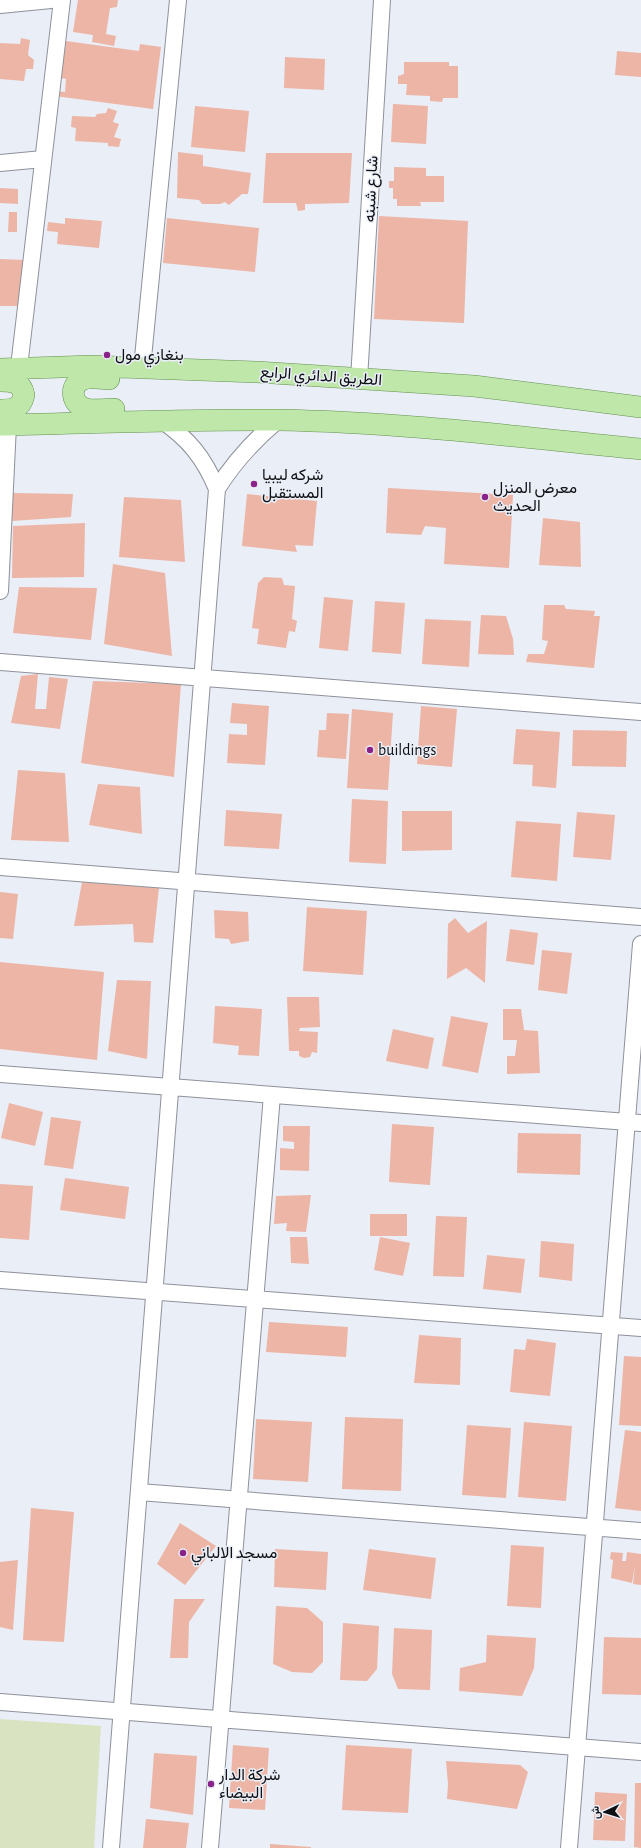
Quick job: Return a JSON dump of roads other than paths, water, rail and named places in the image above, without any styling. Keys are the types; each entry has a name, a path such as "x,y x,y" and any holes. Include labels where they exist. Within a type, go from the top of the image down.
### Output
{"main road":[{"name":"الطريق الدائري الرابع","path":"10,368 92,366 257,372 359,378 474,386 641,407"},
{"path":"235,420 228,414 212,407 86,409 75,401 73,394 74,388 78,382 84,378 208,385 231,382 257,372"},
{"path":"0,381 14,381 20,384 24,396 20,406 3,420"},
{"path":"3,420 278,420 370,424 641,449"}],"street":[{"path":"0,5 50,0"},
{"path":"10,368 43,159 62,0"},
{"path":"142,368 178,0"},
{"name":"شارع شبنه","path":"359,378 382,0"},
{"path":"0,164 43,159"},
{"path":"0,591 3,420"},
{"path":"161,420 187,440 205,465 218,489"},
{"path":"111,1848 218,489 228,473 251,445 278,420"},
{"path":"0,662 641,712"},
{"path":"0,866 641,917"},
{"path":"569,1848 610,1326 634,1123 641,944"},
{"path":"0,1074 634,1123"},
{"path":"210,1848 272,1095"},
{"path":"0,1280 641,1328"},
{"path":"139,1492 641,1532"},
{"path":"0,1702 641,1752"}],"place":[{"name":"بنغازي مول","path":"107,355"},
{"name":"شركه ليبيا المستقبل","path":"254,484"},
{"name":"معرض المنزل الحديث","path":"485,497"},
{"name":"buildings","path":"370,750"},
{"name":"مسجد الالباني","path":"183,1553"},
{"name":"شركة الدار البيضاء","path":"211,1784"}]}
